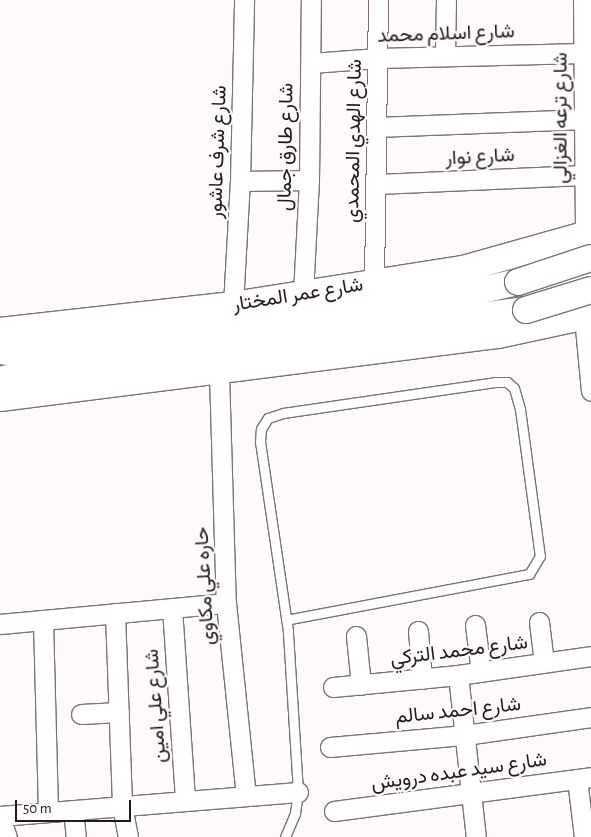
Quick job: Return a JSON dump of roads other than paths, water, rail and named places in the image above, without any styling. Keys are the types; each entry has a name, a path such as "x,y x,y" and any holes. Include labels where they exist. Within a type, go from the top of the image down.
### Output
{"main road":[{"path":"0,351 19,353 467,292 518,282 583,243"},
{"path":"583,243 559,266 562,289 588,316"},
{"name":"شارع عمر المختار","path":"0,332 233,305 463,269 583,243"},
{"path":"0,380 19,375 526,310 591,290"},
{"path":"0,398 219,373 498,335 588,316"}],"street":[{"name":"شارع شرف عاشور","path":"233,305 240,181 244,0"},
{"name":"شارع طارق جمال","path":"303,294 309,180 311,0"},
{"name":"شارع الهدي المحمدي","path":"374,283 378,128 378,0"},
{"path":"445,56 446,0"},
{"name":"شارع ترعه الغزالي","path":"583,0 586,126 583,243"},
{"name":"شارع اسلام محمد","path":"311,63 378,58 583,53"},
{"path":"378,128 586,126"},
{"name":"شارع نوار","path":"377,184 584,174"},
{"path":"240,181 309,180"},
{"path":"588,316 591,392"},
{"name":"حاره علي مكاوي","path":"219,373 226,602 246,796"},
{"path":"0,624 226,602"},
{"name":"شارع علي امين","path":"172,608 184,801"},
{"path":"115,613 122,806 128,837"},
{"path":"43,620 48,812"},
{"path":"539,622 544,663"},
{"path":"475,625 481,672"},
{"path":"418,631 422,679"},
{"path":"356,636 361,685"},
{"name":"شارع محمد التركي","path":"333,688 458,675 591,656"},
{"path":"458,675 476,837"},
{"path":"81,714 119,712"},
{"name":"شارع احمد سالم","path":"330,746 465,735 591,718"},
{"path":"584,778 584,837"},
{"name":"شارع سيد عبده درويش","path":"334,811 471,795 584,778"},
{"path":"8,837 0,816 298,792"},
{"path":"73,810 76,837"}],"lane":[{"path":"285,837 295,813 298,792 286,620 260,442 261,429 268,418 282,412 495,382 507,382 514,388 520,409 540,556 530,574 286,620"}]}
